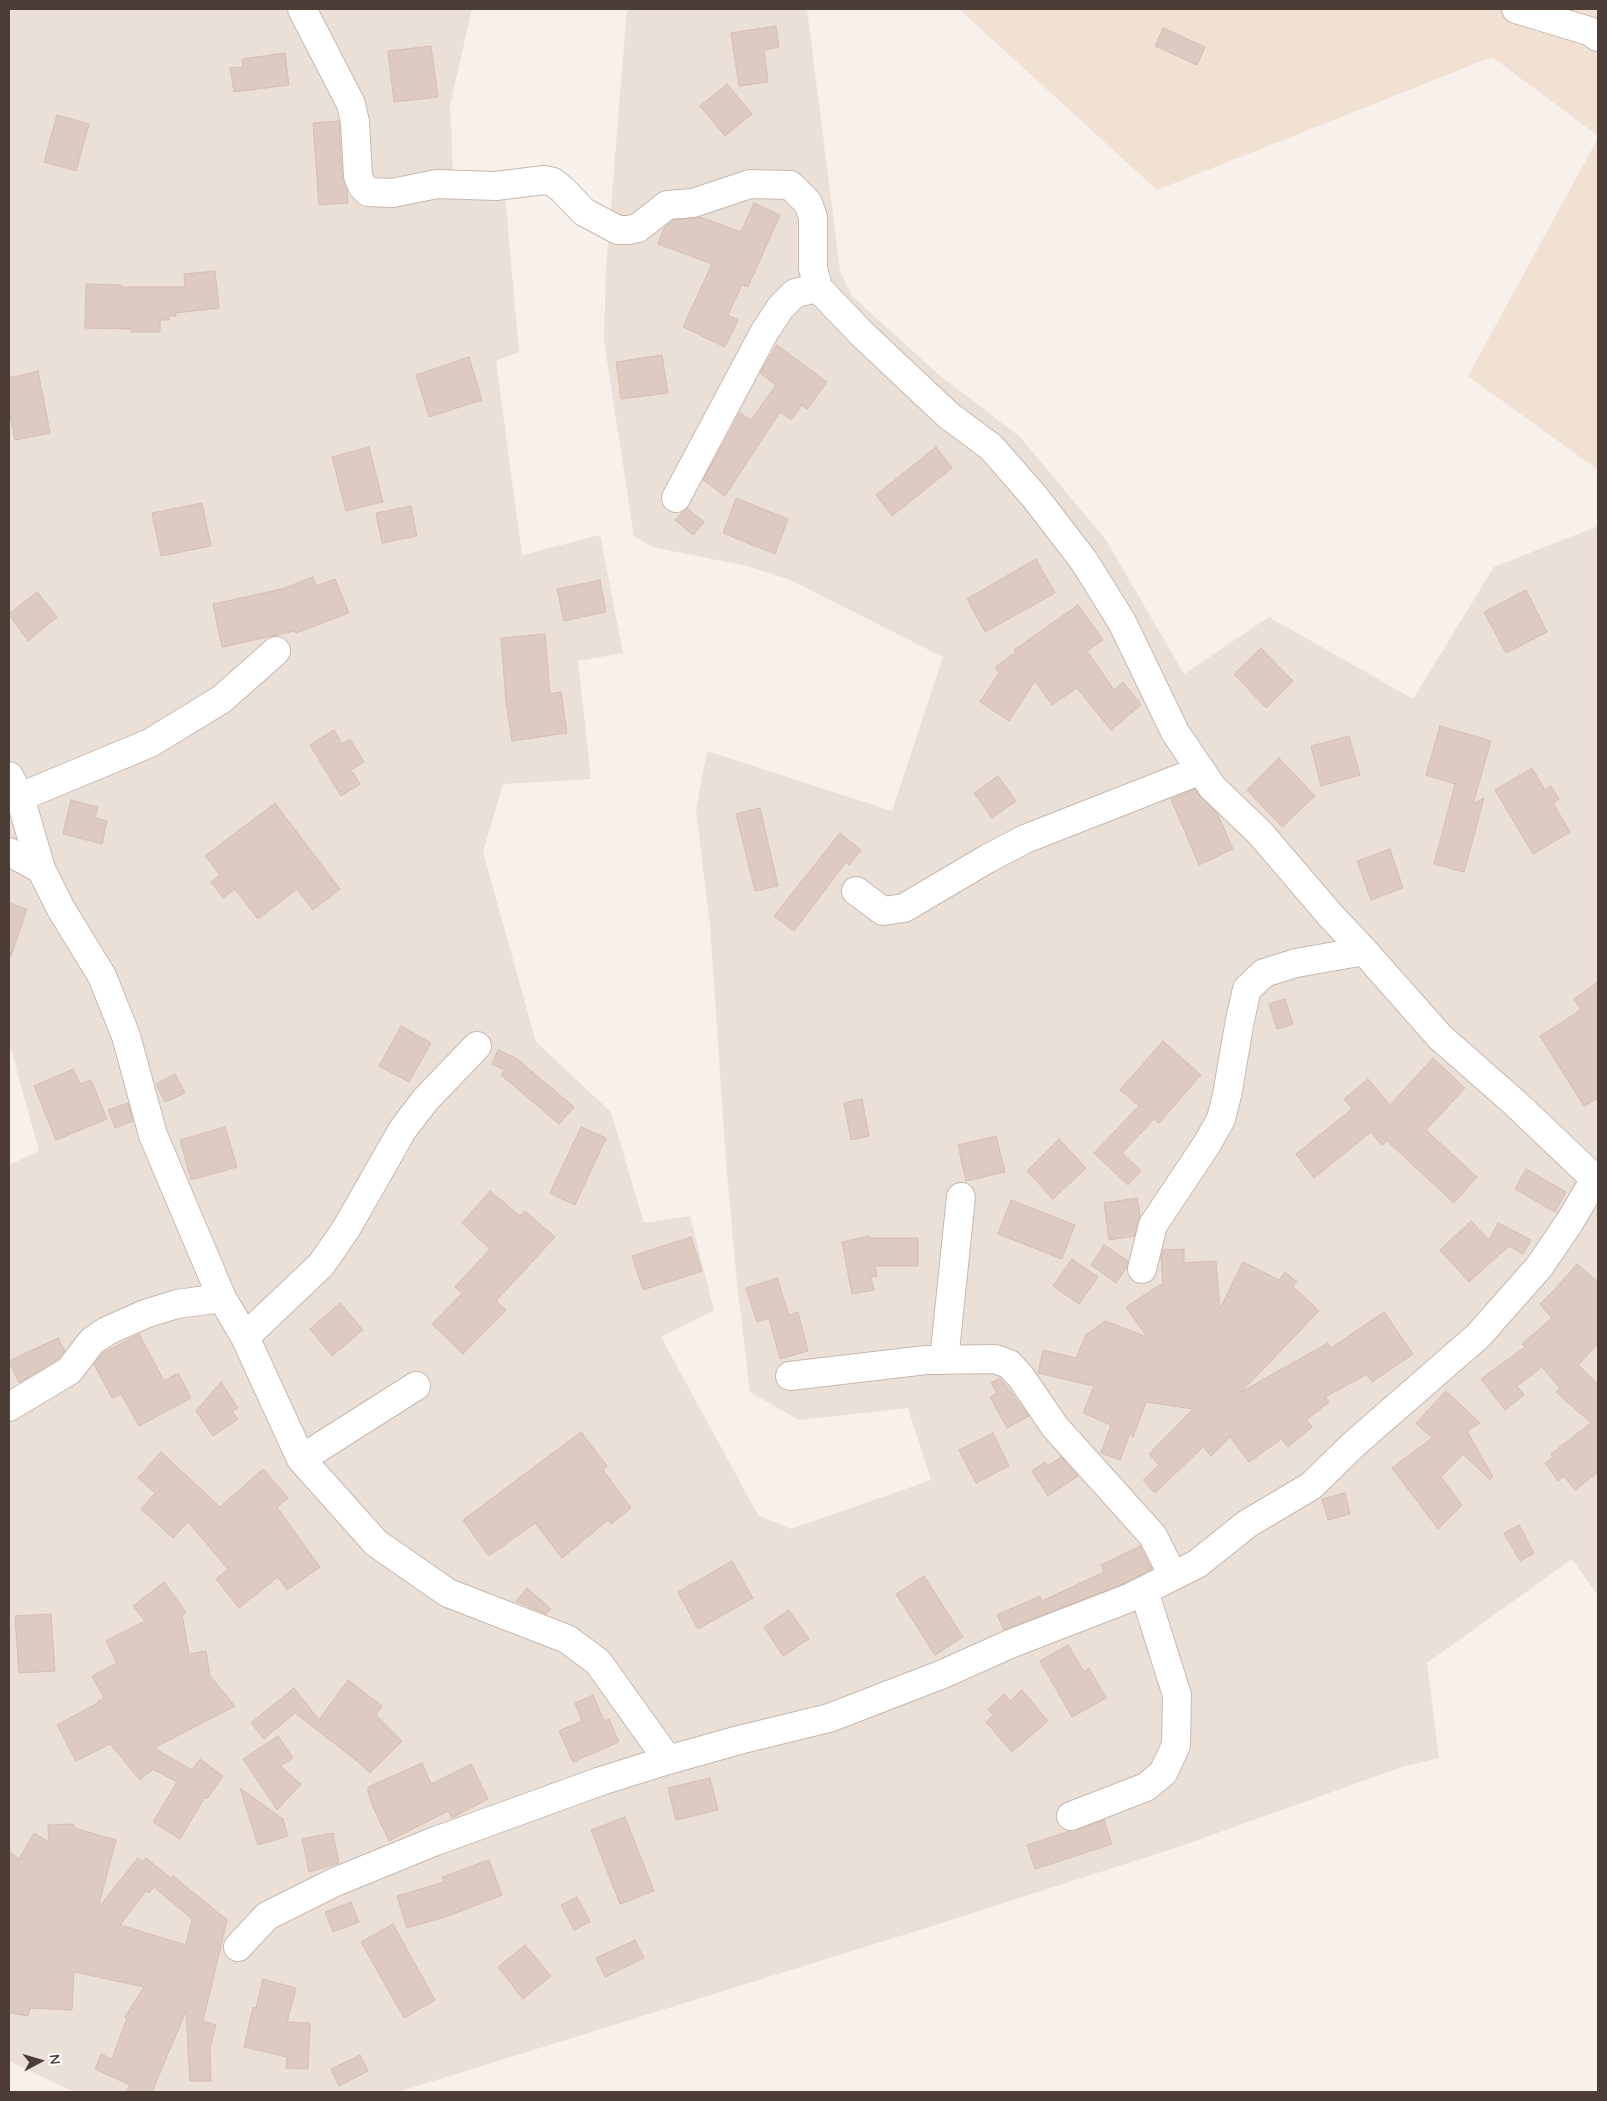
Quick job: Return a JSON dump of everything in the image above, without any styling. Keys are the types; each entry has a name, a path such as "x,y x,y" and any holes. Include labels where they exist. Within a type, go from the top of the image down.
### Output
{"street":[{"path":"238,1947 267,1916 335,1882 433,1842 601,1781 668,1760 829,1718 943,1674 1010,1644 1144,1591 1197,1564 1247,1524 1311,1486 1354,1444 1478,1336 1539,1267 1569,1223 1596,1177 1440,1037 1364,951 1330,916 1260,833 1212,787 1175,732 1122,622 1084,561 1034,496 991,447 948,415 861,333 818,288 813,268 813,217 808,203 790,185 750,184 693,204 667,205 638,228 628,230 618,230 584,212 562,189 553,182 544,180 496,186 437,184 392,193 368,192 362,186 358,176 355,122 351,104 302,9"},
{"path":"1516,9 1589,31 1598,37"},
{"path":"676,498 775,315 795,293 818,288"},
{"path":"276,651 222,699 150,742 14,787 41,869 62,909 102,976 126,1036 153,1135 222,1298 244,1337 302,1459 376,1544 448,1593 567,1638 598,1662 668,1760"},
{"path":"856,891 883,911 904,908 1025,839 1201,770"},
{"path":"9,852 41,869"},
{"path":"1142,1269 1153,1225 1207,1144 1221,1119 1247,989 1264,973 1272,970 1296,963 1364,951"},
{"path":"244,1337 321,1265 346,1229 403,1129 426,1099 477,1046"},
{"path":"944,1360 961,1197"},
{"path":"9,1407 69,1371 92,1341 108,1331 145,1314 177,1304 222,1298"},
{"path":"790,1376 944,1360 995,1359 1009,1364 1022,1377 1055,1427 1152,1536 1173,1576"},
{"path":"302,1459 416,1386"},
{"path":"1071,1816 1146,1788 1163,1773 1176,1745 1177,1695 1144,1591"}],"shaded area":[{"path":"9,9 472,9 450,105 453,173 503,173 519,352 496,361 522,555 600,535 623,653 578,661 591,779 503,784 483,852 536,1042 611,1112 644,1223 690,1216 714,1310 661,1337 758,1515 791,1529 931,1480 908,1408 799,1420 750,1392 737,1283 726,1161 710,925 696,810 707,751 892,811 943,657 788,579 747,566 652,547 634,536 604,341 606,268 627,9 807,9 840,271 852,296 938,374 1020,437 1106,540 1184,674 1269,617 1413,699 1494,567 1598,526 1598,1596 1572,1559 1427,1663 1439,1758 1402,1767 1178,1847 926,1928 398,2092 74,2092 9,2061 9,1165 39,1151 9,1042"},
{"path":"959,9 1598,9 1598,136 1492,57 1157,190"},
{"path":"1598,138 1598,470 1468,376"}],"building":[{"path":"776,26 779,47 764,50 768,82 739,86 731,33"},
{"path":"1163,28 1205,47 1197,65 1155,46"},
{"path":"431,46 438,97 394,102 388,51"},
{"path":"285,53 289,85 234,92 230,68 243,67 242,59"},
{"path":"727,84 752,114 725,136 700,106"},
{"path":"57,115 89,124 76,171 44,162"},
{"path":"339,121 342,177 347,190 348,203 319,205 313,123"},
{"path":"754,203 780,215 748,287 742,285 728,315 738,320 725,347 683,327 712,264 658,244 664,228 673,220 700,217 741,232"},
{"path":"215,271 219,308 176,313 176,316 169,316 169,320 160,320 160,332 131,332 131,329 85,328 86,284 121,285 121,287 185,287 184,274"},
{"path":"777,345 827,382 807,409 802,405 791,420 780,412 725,496 703,480 740,413 751,420 776,385 760,373"},
{"path":"662,355 668,393 621,399 616,362"},
{"path":"469,357 482,400 429,417 416,375"},
{"path":"38,371 50,433 15,440 9,409 9,378"},
{"path":"369,447 383,502 346,511 332,457"},
{"path":"936,447 952,468 892,516 876,495"},
{"path":"736,498 788,519 775,554 723,533"},
{"path":"202,503 211,546 161,556 152,513"},
{"path":"411,506 417,536 382,543 376,513"},
{"path":"687,508 704,522 693,535 675,520"},
{"path":"1036,559 1055,593 985,632 967,599"},
{"path":"313,577 316,586 335,579 349,613 296,633 295,631 222,647 213,604 282,589"},
{"path":"600,580 606,612 564,621 557,589"},
{"path":"1526,590 1547,632 1506,653 1484,612"},
{"path":"37,592 57,617 28,641 9,614"},
{"path":"1078,605 1103,640 1087,651 1114,690 1123,682 1141,705 1111,730 1077,688 1052,705 1035,681 1009,721 980,702 999,673 995,667 1016,652 1014,650"},
{"path":"545,634 550,694 561,692 567,733 512,741 506,701 501,638"},
{"path":"1261,648 1293,681 1266,708 1234,674"},
{"path":"1440,726 1491,741 1473,804 1484,798 1464,872 1434,864 1455,784 1426,775"},
{"path":"334,730 342,744 350,739 364,762 351,770 360,784 341,796 310,745"},
{"path":"1349,736 1360,775 1321,786 1311,746"},
{"path":"1279,758 1315,796 1282,827 1247,790"},
{"path":"1532,768 1545,790 1551,786 1559,799 1553,803 1570,832 1533,854 1495,790"},
{"path":"998,776 1016,801 992,818 974,793"},
{"path":"1195,789 1217,813 1233,849 1199,865 1171,799"},
{"path":"71,800 98,807 95,818 107,821 102,844 63,834"},
{"path":"275,803 340,889 313,910 297,889 258,919 235,889 223,898 211,882 220,875 205,856"},
{"path":"760,808 778,886 755,891 736,814"},
{"path":"840,833 861,850 849,865 846,862 794,931 774,916"},
{"path":"1390,849 1403,888 1371,900 1357,861"},
{"path":"9,903 27,909 11,956 9,955"},
{"path":"1598,982 1598,1098 1584,1106 1540,1036 1581,1010 1574,999"},
{"path":"1285,999 1293,1024 1277,1029 1269,1004"},
{"path":"401,1026 431,1043 409,1082 379,1066"},
{"path":"1163,1041 1201,1075 1159,1123 1154,1119 1122,1153 1141,1171 1128,1185 1094,1153 1139,1106 1120,1090"},
{"path":"498,1050 516,1058 574,1107 559,1124 501,1075 505,1070 492,1064"},
{"path":"1433,1058 1465,1088 1426,1130 1477,1177 1454,1203 1387,1141 1382,1145 1371,1132 1314,1178 1296,1154 1352,1109 1344,1099 1368,1079 1390,1105"},
{"path":"73,1069 80,1084 91,1080 107,1119 56,1140 34,1086"},
{"path":"175,1074 185,1093 165,1102 156,1084"},
{"path":"862,1099 869,1136 851,1140 844,1103"},
{"path":"128,1103 133,1121 115,1128 108,1110"},
{"path":"225,1127 237,1167 191,1180 180,1140"},
{"path":"581,1127 606,1138 575,1205 550,1193"},
{"path":"996,1136 1005,1172 966,1181 958,1145"},
{"path":"1059,1139 1086,1168 1053,1199 1027,1171"},
{"path":"1526,1169 1566,1192 1555,1212 1515,1189"},
{"path":"490,1191 520,1216 525,1211 555,1237 496,1301 506,1310 463,1354 432,1324 462,1293 455,1287 490,1249 462,1223"},
{"path":"1137,1198 1140,1216 1134,1236 1109,1240 1104,1203"},
{"path":"1011,1200 1075,1225 1062,1259 998,1234"},
{"path":"1471,1221 1489,1240 1498,1223 1531,1240 1523,1254 1509,1246 1469,1282 1440,1250"},
{"path":"869,1236 870,1238 918,1238 918,1266 875,1266 877,1276 871,1277 874,1290 852,1294 842,1242"},
{"path":"691,1237 702,1271 643,1290 632,1256"},
{"path":"1104,1245 1128,1261 1127,1267 1116,1283 1091,1265"},
{"path":"1184,1249 1184,1263 1216,1261 1220,1309 1243,1262 1279,1280 1285,1272 1297,1282 1293,1286 1319,1311 1241,1392 1328,1343 1331,1348 1384,1312 1413,1354 1372,1382 1367,1374 1325,1397 1329,1402 1306,1420 1312,1427 1288,1447 1281,1439 1249,1462 1230,1437 1211,1456 1203,1447 1155,1493 1143,1480 1159,1465 1149,1454 1193,1409 1146,1402 1133,1437 1130,1433 1120,1460 1101,1453 1111,1425 1083,1413 1094,1386 1038,1373 1043,1350 1076,1358 1086,1335 1105,1321 1147,1337 1126,1307 1161,1284 1163,1286 1161,1256 1163,1250"},
{"path":"1072,1259 1098,1277 1079,1304 1053,1286"},
{"path":"1577,1264 1598,1282 1598,1344 1578,1365 1598,1384 1598,1472 1575,1490 1564,1476 1558,1481 1545,1463 1553,1457 1551,1454 1591,1423 1556,1392 1560,1388 1542,1367 1517,1386 1524,1395 1505,1410 1481,1379 1525,1347 1522,1344 1552,1318 1540,1304"},
{"path":"777,1278 789,1315 798,1312 808,1351 780,1359 769,1318 757,1322 746,1288"},
{"path":"340,1303 363,1330 332,1356 310,1329"},
{"path":"139,1334 164,1381 178,1373 191,1398 139,1426 121,1394 112,1398 94,1364 103,1353"},
{"path":"58,1338 65,1351 58,1359 19,1383 9,1361"},
{"path":"1000,1378 1029,1416 1007,1428 990,1397 997,1393 991,1383"},
{"path":"221,1382 238,1408 232,1411 238,1419 213,1436 196,1411"},
{"path":"1446,1391 1480,1423 1467,1431 1493,1477 1490,1480 1463,1454 1441,1477 1462,1505 1438,1529 1392,1468 1432,1438 1416,1423"},
{"path":"581,1432 607,1466 603,1470 631,1508 611,1524 608,1520 562,1558 535,1523 489,1556 463,1520"},
{"path":"993,1433 1009,1466 976,1483 959,1450"},
{"path":"161,1452 220,1507 263,1469 288,1498 277,1507 320,1567 287,1590 278,1577 239,1608 216,1579 228,1569 188,1522 173,1538 141,1509 155,1493 138,1478"},
{"path":"1061,1457 1078,1476 1048,1496 1032,1471 1045,1462 1048,1466"},
{"path":"1345,1493 1350,1514 1328,1520 1322,1499"},
{"path":"1519,1525 1534,1553 1520,1561 1504,1533"},
{"path":"1140,1546 1152,1569 1123,1584 1004,1630 997,1615 1040,1596 1042,1601 1104,1572 1101,1565"},
{"path":"732,1561 753,1598 698,1629 678,1592"},
{"path":"924,1576 963,1637 935,1655 896,1594"},
{"path":"164,1582 186,1612 182,1615 189,1654 206,1651 210,1676 235,1706 154,1748 192,1770 200,1759 223,1776 207,1799 205,1797 180,1839 153,1822 177,1782 153,1769 140,1780 110,1744 76,1761 57,1725 104,1698 92,1676 117,1663 106,1641 145,1621 133,1606"},
{"path":"527,1588 551,1609 546,1614 516,1601"},
{"path":"789,1610 809,1639 783,1656 764,1627"},
{"path":"51,1614 55,1671 19,1673 15,1616"},
{"path":"1068,1645 1084,1672 1089,1668 1106,1698 1072,1717 1040,1661"},
{"path":"348,1680 382,1706 376,1715 402,1741 370,1773 295,1713 264,1739 251,1723 294,1688 319,1720"},
{"path":"1022,1690 1048,1721 1012,1752 986,1722 993,1715 988,1709 1004,1694 1010,1701"},
{"path":"593,1695 604,1721 609,1719 619,1742 573,1762 559,1731 582,1721 575,1703"},
{"path":"278,1736 293,1758 280,1766 301,1784 277,1810 243,1759"},
{"path":"422,1763 431,1784 471,1764 488,1799 452,1818 448,1811 389,1841 374,1809 368,1793 368,1787"},
{"path":"710,1778 718,1810 676,1820 668,1788"},
{"path":"240,1788 283,1819 288,1836 258,1845"},
{"path":"625,1817 654,1891 620,1904 591,1830"},
{"path":"1104,1820 1112,1844 1035,1869 1027,1845"},
{"path":"73,1824 74,1828 116,1840 98,1908 138,1858 143,1862 146,1858 172,1879 173,1876 227,1920 203,2021 216,2025 210,2047 211,2081 190,2081 186,2011 152,2092 126,2092 130,2085 95,2069 101,2054 112,2059 127,2018 125,2017 144,1987 74,1972 72,2010 30,2008 28,2016 9,2013 9,1851 19,1859 34,1833 49,1842 48,1825","holes":["154,1887 192,1919 186,1945 120,1925 146,1891 149,1893"]},
{"path":"333,1833 339,1863 309,1872 302,1839"},
{"path":"489,1860 502,1895 451,1915 407,1928 397,1896 444,1882 442,1877"},
{"path":"577,1897 590,1922 574,1930 561,1905"},
{"path":"351,1902 359,1922 333,1932 325,1912"},
{"path":"393,1924 435,2000 404,2018 361,1942"},
{"path":"635,1940 644,1958 605,1977 596,1958"},
{"path":"525,1945 551,1976 523,1999 498,1967"},
{"path":"263,1979 296,1988 287,2022 310,2023 308,2069 286,2068 287,2057 244,2047 253,2007 256,2008"},
{"path":"360,2055 368,2071 339,2086 331,2069"}]}
